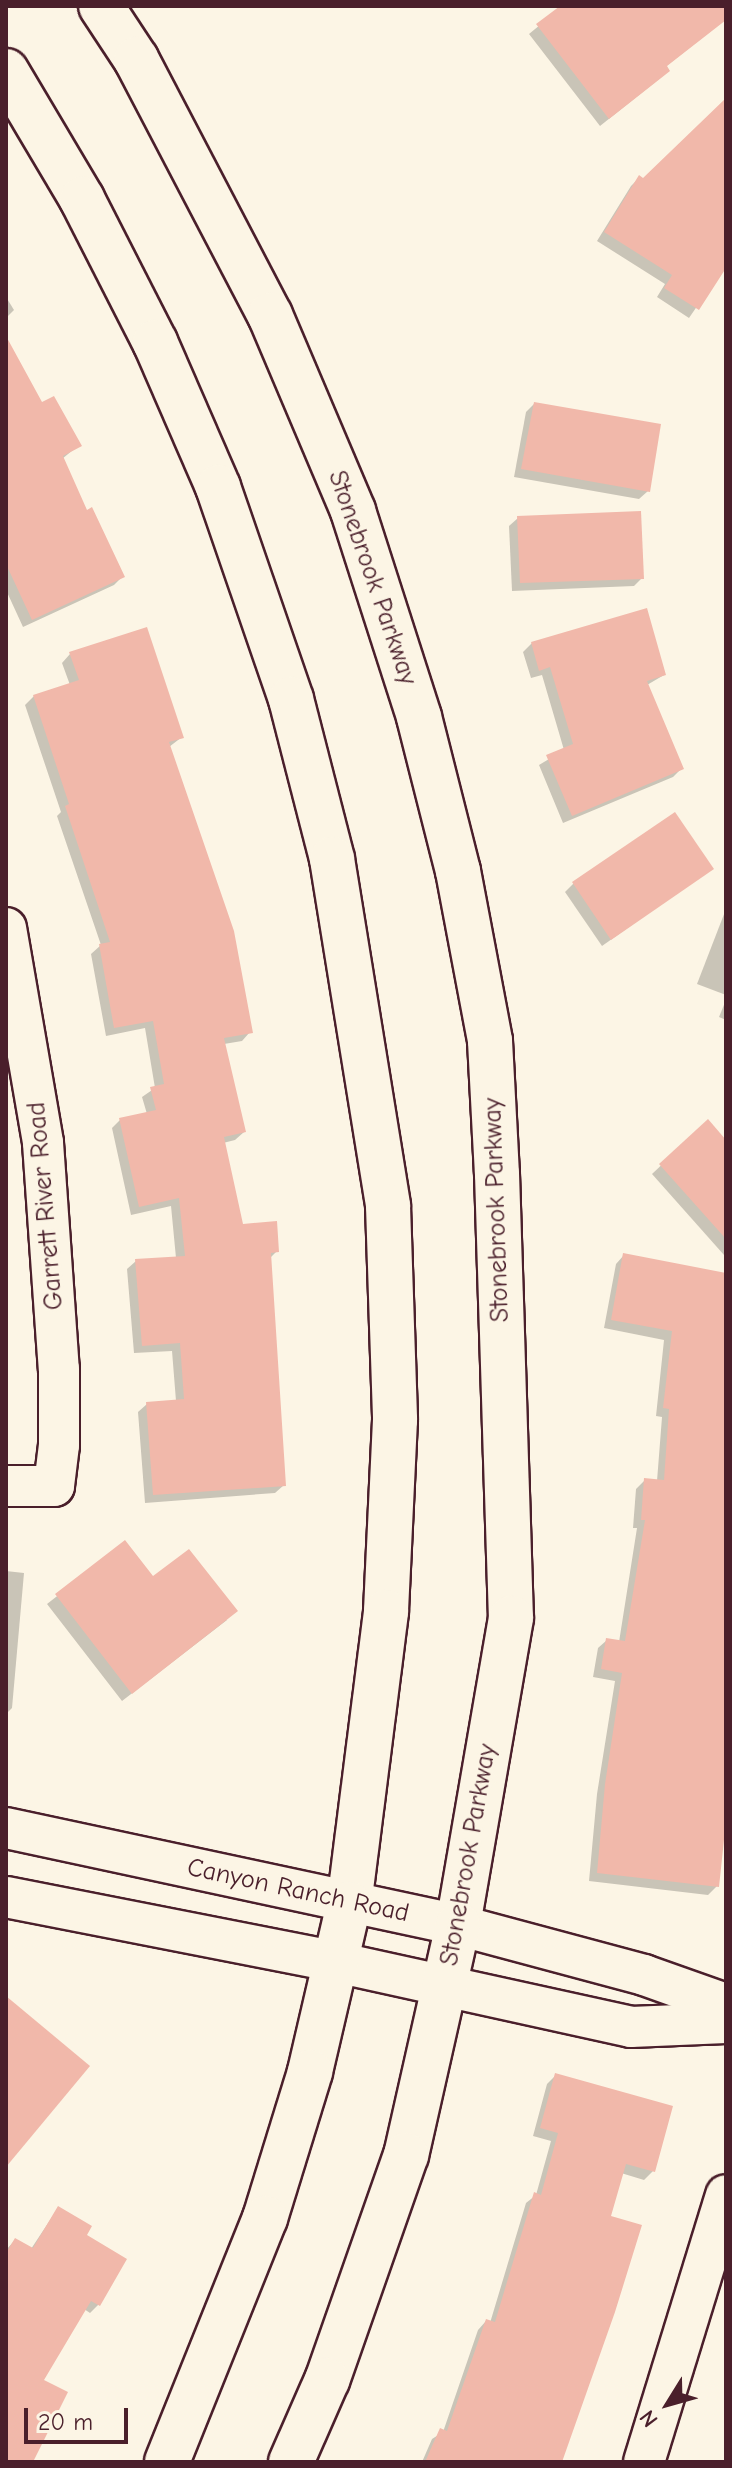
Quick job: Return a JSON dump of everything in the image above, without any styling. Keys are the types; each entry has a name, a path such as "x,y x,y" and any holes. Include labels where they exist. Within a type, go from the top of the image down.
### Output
{"main road":[{"name":"Stonebrook Parkway","path":"101,6 150,85 270,315 353,511 423,733 458,871 487,1026 497,1174 511,1618 458,1925 406,2155 327,2380 291,2462"},
{"path":"6,71 82,199 148,329 218,487 291,699 332,859 388,1206 395,1420 386,1612 349,1904 310,2072 265,2218 167,2462"}],"street":[{"name":"Garrett River Road","path":"6,928 35,1081 51,1218 59,1369 59,1445 54,1486 6,1486"},
{"name":"Canyon Ranch Road","path":"6,1828 458,1925 644,1975 726,2004"},
{"path":"6,1897 336,1962 631,2027 726,2023"},
{"path":"644,2462 726,2195"}],"building":[{"path":"560,6 726,6 726,20 667,66 670,71 609,119 536,24"},
{"path":"726,98 726,268 699,310 664,288 672,275 604,232 639,175 643,178"},
{"path":"6,336 42,402 54,396 82,446 63,456 87,510 92,507 125,577 32,620 6,564"},
{"path":"534,402 661,424 650,492 521,469"},
{"path":"641,511 644,579 520,583 517,516"},
{"path":"647,608 666,675 647,681 684,769 572,816 546,755 573,744 550,667 539,671 531,642"},
{"path":"147,627 184,738 169,742 234,931 253,1033 224,1038 246,1132 224,1137 243,1224 277,1221 279,1252 271,1253 286,1486 153,1495 146,1402 184,1399 180,1343 142,1346 135,1259 185,1256 179,1198 139,1207 119,1118 156,1110 150,1087 164,1084 153,1021 114,1028 99,944 110,942 65,806 69,804 33,695 79,680 69,652"},
{"path":"675,812 714,869 611,940 572,882"},
{"path":"708,1119 726,1140 726,1239 659,1164"},
{"path":"623,1253 726,1273 726,1821 719,1887 597,1873 605,1784 622,1673 601,1669 606,1638 625,1641 645,1520 641,1520 644,1478 664,1480 669,1409 663,1408 672,1331 611,1320"},
{"path":"125,1540 153,1576 189,1549 238,1611 132,1694 55,1594"},
{"path":"6,1996 90,2066 6,2167"},
{"path":"555,2073 673,2106 655,2172 626,2164 611,2216 642,2225 615,2312 562,2462 425,2462 440,2428 447,2431 486,2319 495,2322 534,2192 541,2195 558,2133 540,2128"},
{"path":"58,2206 92,2226 87,2235 127,2259 100,2306 91,2301 44,2380 68,2392 33,2462 6,2462 6,2253 15,2238 33,2248"}]}
